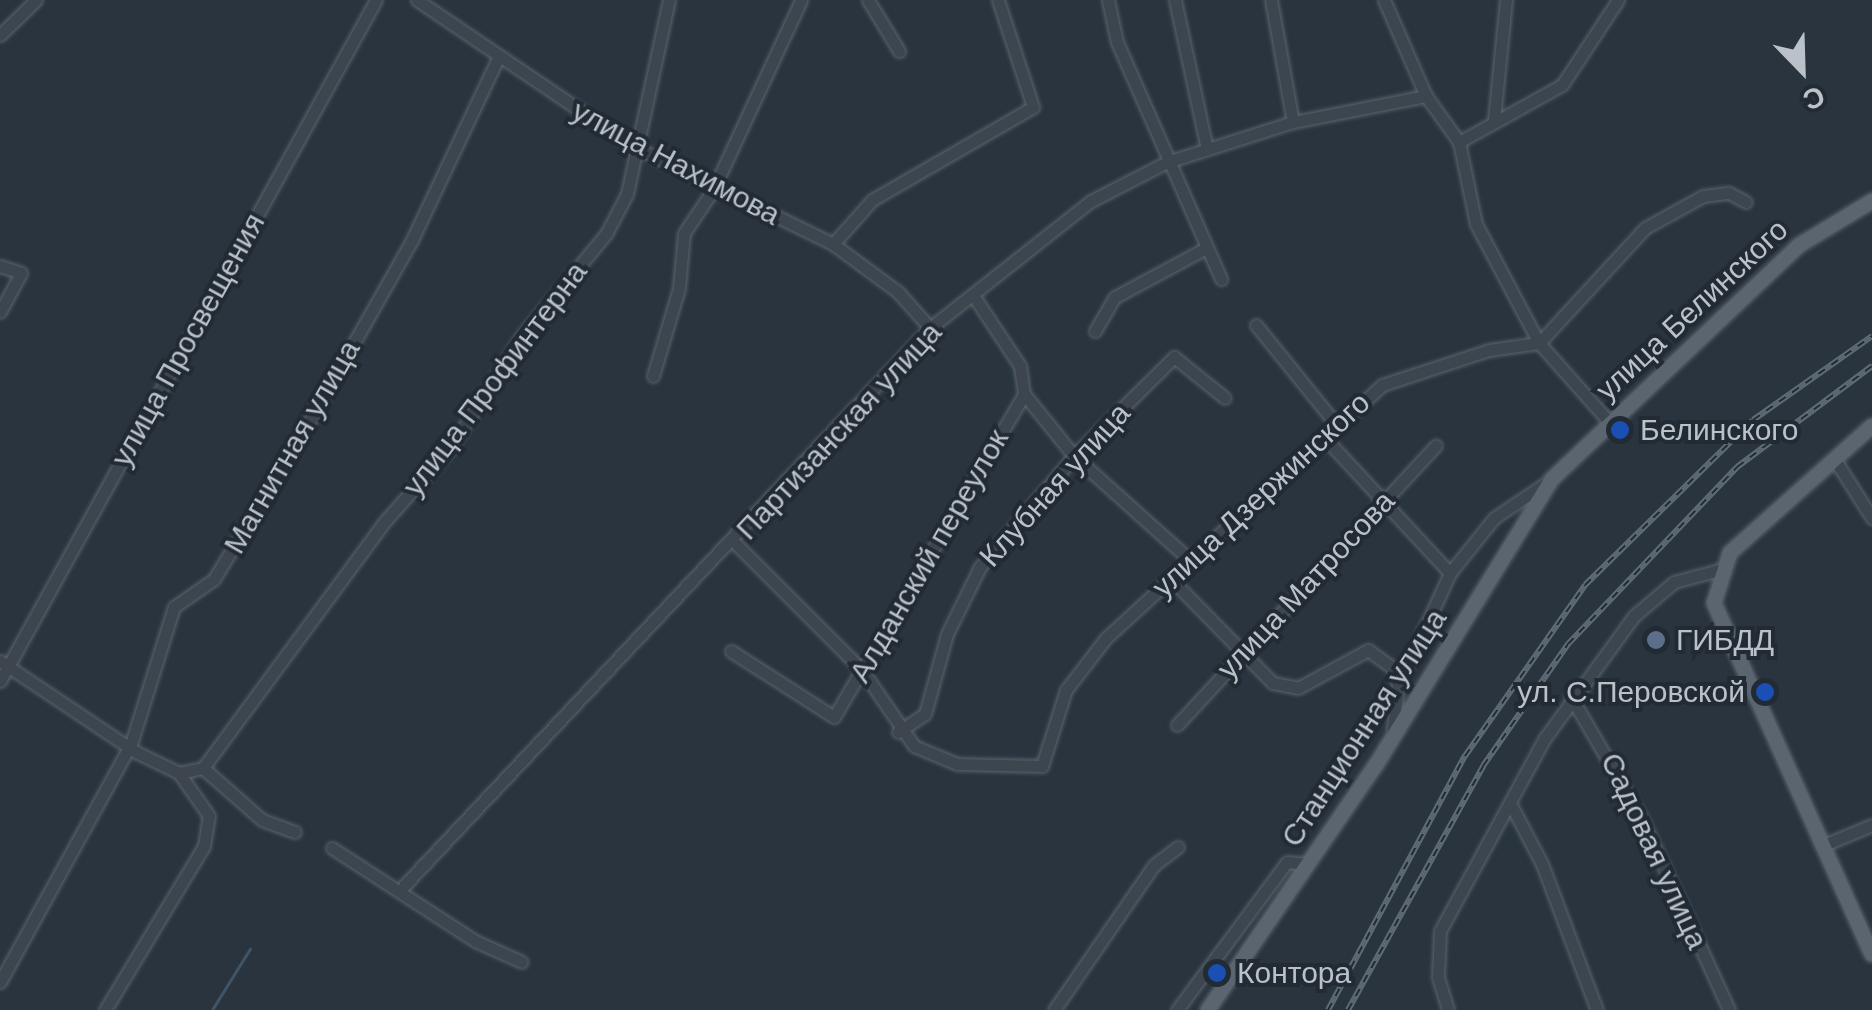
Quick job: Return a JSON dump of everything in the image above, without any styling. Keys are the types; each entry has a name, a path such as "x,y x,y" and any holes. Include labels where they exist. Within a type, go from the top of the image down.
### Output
{"main road":[{"name":"улица Белинского","path":"1555,475 1798,246 1872,201"},
{"path":"1872,426 1719,570 1714,603 1872,954"},
{"name":"Станционная улица","path":"1208,1010 1309,864 1555,475"}],"street":[{"path":"0,35 36,0"},
{"name":"улица Просвещения","path":"0,680 4,664 376,0"},
{"name":"улица Нахимова","path":"417,0 497,60 633,146 713,190 833,244 898,292 930,328"},
{"name":"улица Профинтерна","path":"203,768 386,520 451,447 520,337 606,234 627,194 633,146 669,0"},
{"path":"653,376 679,288 684,232 713,190 801,0"},
{"path":"868,0 900,51"},
{"path":"833,244 872,200 1033,107 998,0"},
{"path":"1108,0 1117,42 1220,280"},
{"path":"1175,0 1208,149"},
{"path":"1271,0 1293,122"},
{"path":"1384,0 1426,96 1458,142 1476,224 1539,343 1610,423"},
{"path":"1494,120 1506,0"},
{"path":"1458,142 1562,85 1618,0"},
{"name":"Магнитная улица","path":"0,982 130,744 174,608 214,580 304,431 412,240 497,60"},
{"name":"Партизанская улица","path":"400,890 734,542 930,328 1091,201 1166,162 1293,122 1426,96"},
{"path":"1539,343 1644,228 1703,196 1729,193 1746,202"},
{"path":"1095,331 1115,297 1206,248"},
{"path":"0,266 22,273 0,312"},
{"path":"973,295 1020,366 1024,394 1074,456 1190,560"},
{"path":"1256,325 1336,424"},
{"name":"улица Дзержинского","path":"898,732 957,764 1042,766 1066,690 1170,578 1382,384 1489,350 1539,343"},
{"name":"Клубная улица","path":"898,732 925,714 947,634 980,567 1074,456 1174,357 1225,398"},
{"name":"Алданский переулок","path":"731,652 834,717 1024,394"},
{"path":"1322,436 1450,573"},
{"name":"улица Матросова","path":"1177,725 1436,445"},
{"path":"1835,460 1872,518"},
{"name":"улица Белинского","path":"1392,736 1398,686 1450,573 1494,518 1555,475"},
{"path":"734,542 862,670 898,732"},
{"path":"1448,1010 1438,977 1440,931 1571,697 1634,616 1674,582 1719,570"},
{"path":"1170,578 1274,683 1298,688 1368,650 1396,670 1398,686"},
{"path":"4,664 179,773 209,816 204,846 105,1010"},
{"name":"Садовая улица","path":"1571,697 1642,820 1729,1010"},
{"path":"179,773 203,768 262,820 295,832"},
{"path":"1510,803 1542,864 1597,1010"},
{"path":"1824,845 1872,825"},
{"path":"332,848 522,962"},
{"path":"1054,1010 1154,865 1178,848"},
{"path":"1177,1010 1287,862 1309,864"}],"waterway":[{"path":"212,1010 250,949"}],"railway":[{"path":"1328,1010 1465,756 1585,585 1753,420 1872,336"},
{"path":"1348,1010 1483,766 1568,644 1737,467 1872,366"}],"place":[{"name":"Белинского","path":"1620,430"},
{"name":"ГИБДД","path":"1656,640"},
{"name":"ул. С.Перовской","path":"1765,692"},
{"name":"Контора","path":"1217,973"}]}
